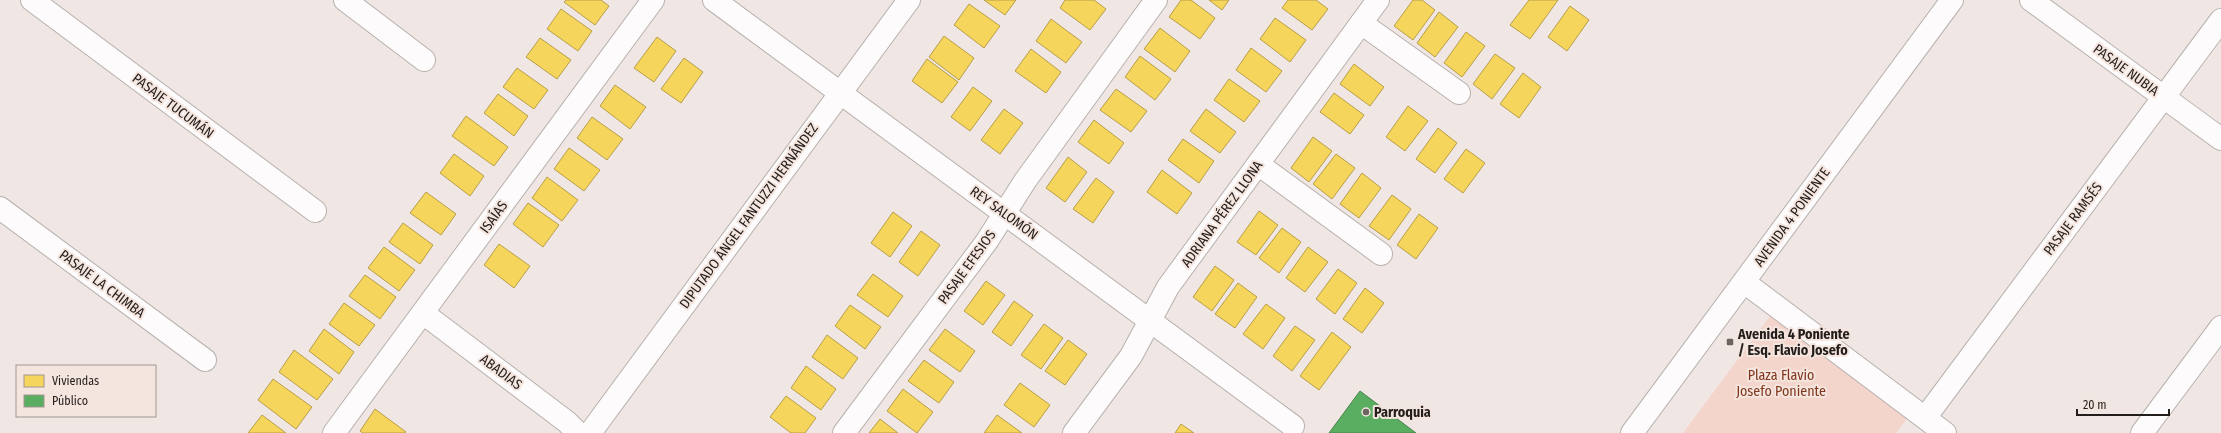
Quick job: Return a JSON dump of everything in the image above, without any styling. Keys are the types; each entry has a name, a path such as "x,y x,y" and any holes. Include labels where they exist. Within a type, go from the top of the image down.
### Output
{"street":[{"name":"PASAJE TUCUMÁN","path":"32,0 315,211"},
{"path":"345,0 424,60"},
{"name":"ISAÍAS","path":"334,433 653,0"},
{"name":"REY SALOMÓN","path":"714,0 1293,426"},
{"name":"DIPUTADO ÁNGEL FANTUZZI HERNÁNDEZ","path":"590,433 908,0"},
{"name":"PASAJE EFESIOS","path":"844,433 987,241 1029,176 1156,0"},
{"name":"ADRIANA PÉREZ LLONA","path":"1074,433 1131,356 1168,287 1378,0"},
{"name":"AVENIDA 4 PONIENTE","path":"1637,431 1744,282 1952,0"},
{"name":"PASAJE NUBIA","path":"2031,0 2221,139"},
{"name":"PASAJE RAMSÉS","path":"1925,418 2221,20"},
{"path":"1361,23 1459,94"},
{"path":"1258,164 1381,254"},
{"name":"PASAJE LA CHIMBA","path":"0,208 205,360"},
{"path":"1744,282 1945,433"},
{"name":"ABADIAS","path":"423,313 567,422 578,433"},
{"path":"2142,433 2221,327"}],"green space":[{"name":"Plaza Flavio Josefo Poniente","path":"1771,315 1908,417 1896,433 1683,433"}],"building: Viviendas":[{"path":"566,0 601,0 609,6 595,25 564,2"},
{"path":"984,0 1016,0 1005,15"},
{"path":"1065,0 1094,0 1106,9 1090,30 1060,8"},
{"path":"1181,0 1191,0 1215,18 1200,39 1169,17"},
{"path":"1209,0 1229,0 1222,10"},
{"path":"1288,0 1316,0 1328,9 1312,30 1282,8"},
{"path":"1413,0 1422,0 1435,10 1413,40 1394,26"},
{"path":"1529,0 1558,0 1530,39 1510,25"},
{"path":"969,4 1000,26 984,48 954,25"},
{"path":"1570,6 1589,20 1567,51 1548,37"},
{"path":"561,9 592,31 578,51 547,29"},
{"path":"1439,12 1458,27 1435,57 1417,43"},
{"path":"1275,18 1306,40 1290,62 1260,39"},
{"path":"1051,19 1082,42 1066,63 1036,41"},
{"path":"1160,28 1190,51 1175,72 1144,49"},
{"path":"1466,32 1485,46 1462,77 1444,63"},
{"path":"944,36 974,58 959,80 929,57"},
{"path":"657,37 676,51 654,82 634,68"},
{"path":"540,38 571,60 557,79 526,57"},
{"path":"1251,48 1282,71 1266,92 1236,70"},
{"path":"1031,49 1061,72 1046,93 1015,71"},
{"path":"1495,54 1515,68 1492,99 1473,84"},
{"path":"1140,56 1171,79 1155,100 1125,77"},
{"path":"684,58 703,72 681,103 661,89"},
{"path":"927,59 958,82 942,103 912,81"},
{"path":"1354,64 1384,87 1370,106 1340,84"},
{"path":"517,68 548,90 534,109 503,87"},
{"path":"1523,73 1541,87 1519,118 1500,104"},
{"path":"1229,79 1260,101 1244,122 1214,100"},
{"path":"615,85 646,107 630,129 600,106"},
{"path":"973,87 992,101 970,131 951,117"},
{"path":"1116,89 1147,111 1131,132 1100,110"},
{"path":"1334,93 1364,115 1350,134 1320,112"},
{"path":"498,94 528,116 514,136 484,113"},
{"path":"1408,106 1428,121 1405,151 1386,137"},
{"path":"1004,109 1023,123 1000,154 981,140"},
{"path":"1206,109 1236,132 1220,153 1190,131"},
{"path":"466,116 508,147 494,166 452,136"},
{"path":"592,117 623,139 607,160 577,138"},
{"path":"1094,120 1124,143 1109,164 1078,142"},
{"path":"1438,128 1457,143 1435,173 1416,159"},
{"path":"1313,137 1332,151 1309,182 1291,168"},
{"path":"1183,139 1214,161 1199,183 1168,160"},
{"path":"569,148 600,170 584,191 554,169"},
{"path":"1466,149 1485,163 1463,193 1444,179"},
{"path":"454,154 484,176 470,196 440,173"},
{"path":"1336,154 1355,168 1332,199 1313,184"},
{"path":"1068,157 1087,172 1065,202 1046,188"},
{"path":"1162,170 1192,193 1177,214 1147,192"},
{"path":"1362,173 1381,188 1359,218 1340,204"},
{"path":"547,177 578,200 562,221 532,198"},
{"path":"1096,178 1114,192 1093,223 1073,209"},
{"path":"426,192 456,214 441,235 410,213"},
{"path":"1392,195 1411,209 1389,240 1369,226"},
{"path":"528,203 559,225 543,247 513,224"},
{"path":"1259,211 1278,225 1256,255 1237,242"},
{"path":"893,212 912,226 890,257 871,243"},
{"path":"1419,214 1438,228 1416,259 1397,245"},
{"path":"403,223 433,245 420,264 389,242"},
{"path":"1282,228 1301,242 1279,273 1259,258"},
{"path":"921,231 940,245 918,276 899,262"},
{"path":"499,244 530,266 514,288 484,265"},
{"path":"384,247 415,270 399,291 368,268"},
{"path":"1308,247 1328,262 1305,292 1286,278"},
{"path":"1215,266 1234,280 1212,311 1193,297"},
{"path":"1338,269 1357,283 1335,314 1316,299"},
{"path":"873,274 903,296 888,317 857,295"},
{"path":"365,275 396,297 380,319 349,296"},
{"path":"986,281 1005,295 983,325 964,311"},
{"path":"1238,283 1257,297 1235,328 1215,314"},
{"path":"1365,288 1384,303 1362,333 1343,319"},
{"path":"1014,301 1033,315 1011,346 992,332"},
{"path":"344,303 375,325 359,346 329,324"},
{"path":"1266,304 1285,318 1263,349 1243,334"},
{"path":"850,305 881,327 865,349 835,326"},
{"path":"1044,324 1063,338 1041,369 1021,355"},
{"path":"1295,326 1315,340 1292,371 1273,356"},
{"path":"324,329 354,352 339,374 309,351"},
{"path":"945,329 975,351 960,372 929,350"},
{"path":"1332,332 1351,347 1319,390 1300,376"},
{"path":"827,335 858,358 843,379 812,357"},
{"path":"1068,340 1087,354 1065,385 1045,371"},
{"path":"294,350 333,379 317,400 279,372"},
{"path":"924,360 954,382 939,403 908,381"},
{"path":"806,366 836,389 821,410 791,388"},
{"path":"273,379 312,407 296,429 258,400"},
{"path":"1020,383 1050,405 1034,427 1004,405"},
{"path":"903,389 933,412 917,433 887,411"},
{"path":"786,396 816,418 805,433 791,433 770,417"},
{"path":"375,409 406,432 363,433 360,431"},
{"path":"262,415 286,433 248,433"},
{"path":"997,415 1022,433 984,433"},
{"path":"880,419 898,433 869,433"},
{"path":"1181,424 1194,433 1175,433"}],"building: Público":[{"name":"Parroquia","path":"1360,391 1416,433 1329,433"}],"place":[{"name":"Avenida 4 Poniente / Esq. Flavio Josefo","path":"1730,342"},
{"name":"Parroquia","path":"1366,412"}]}
